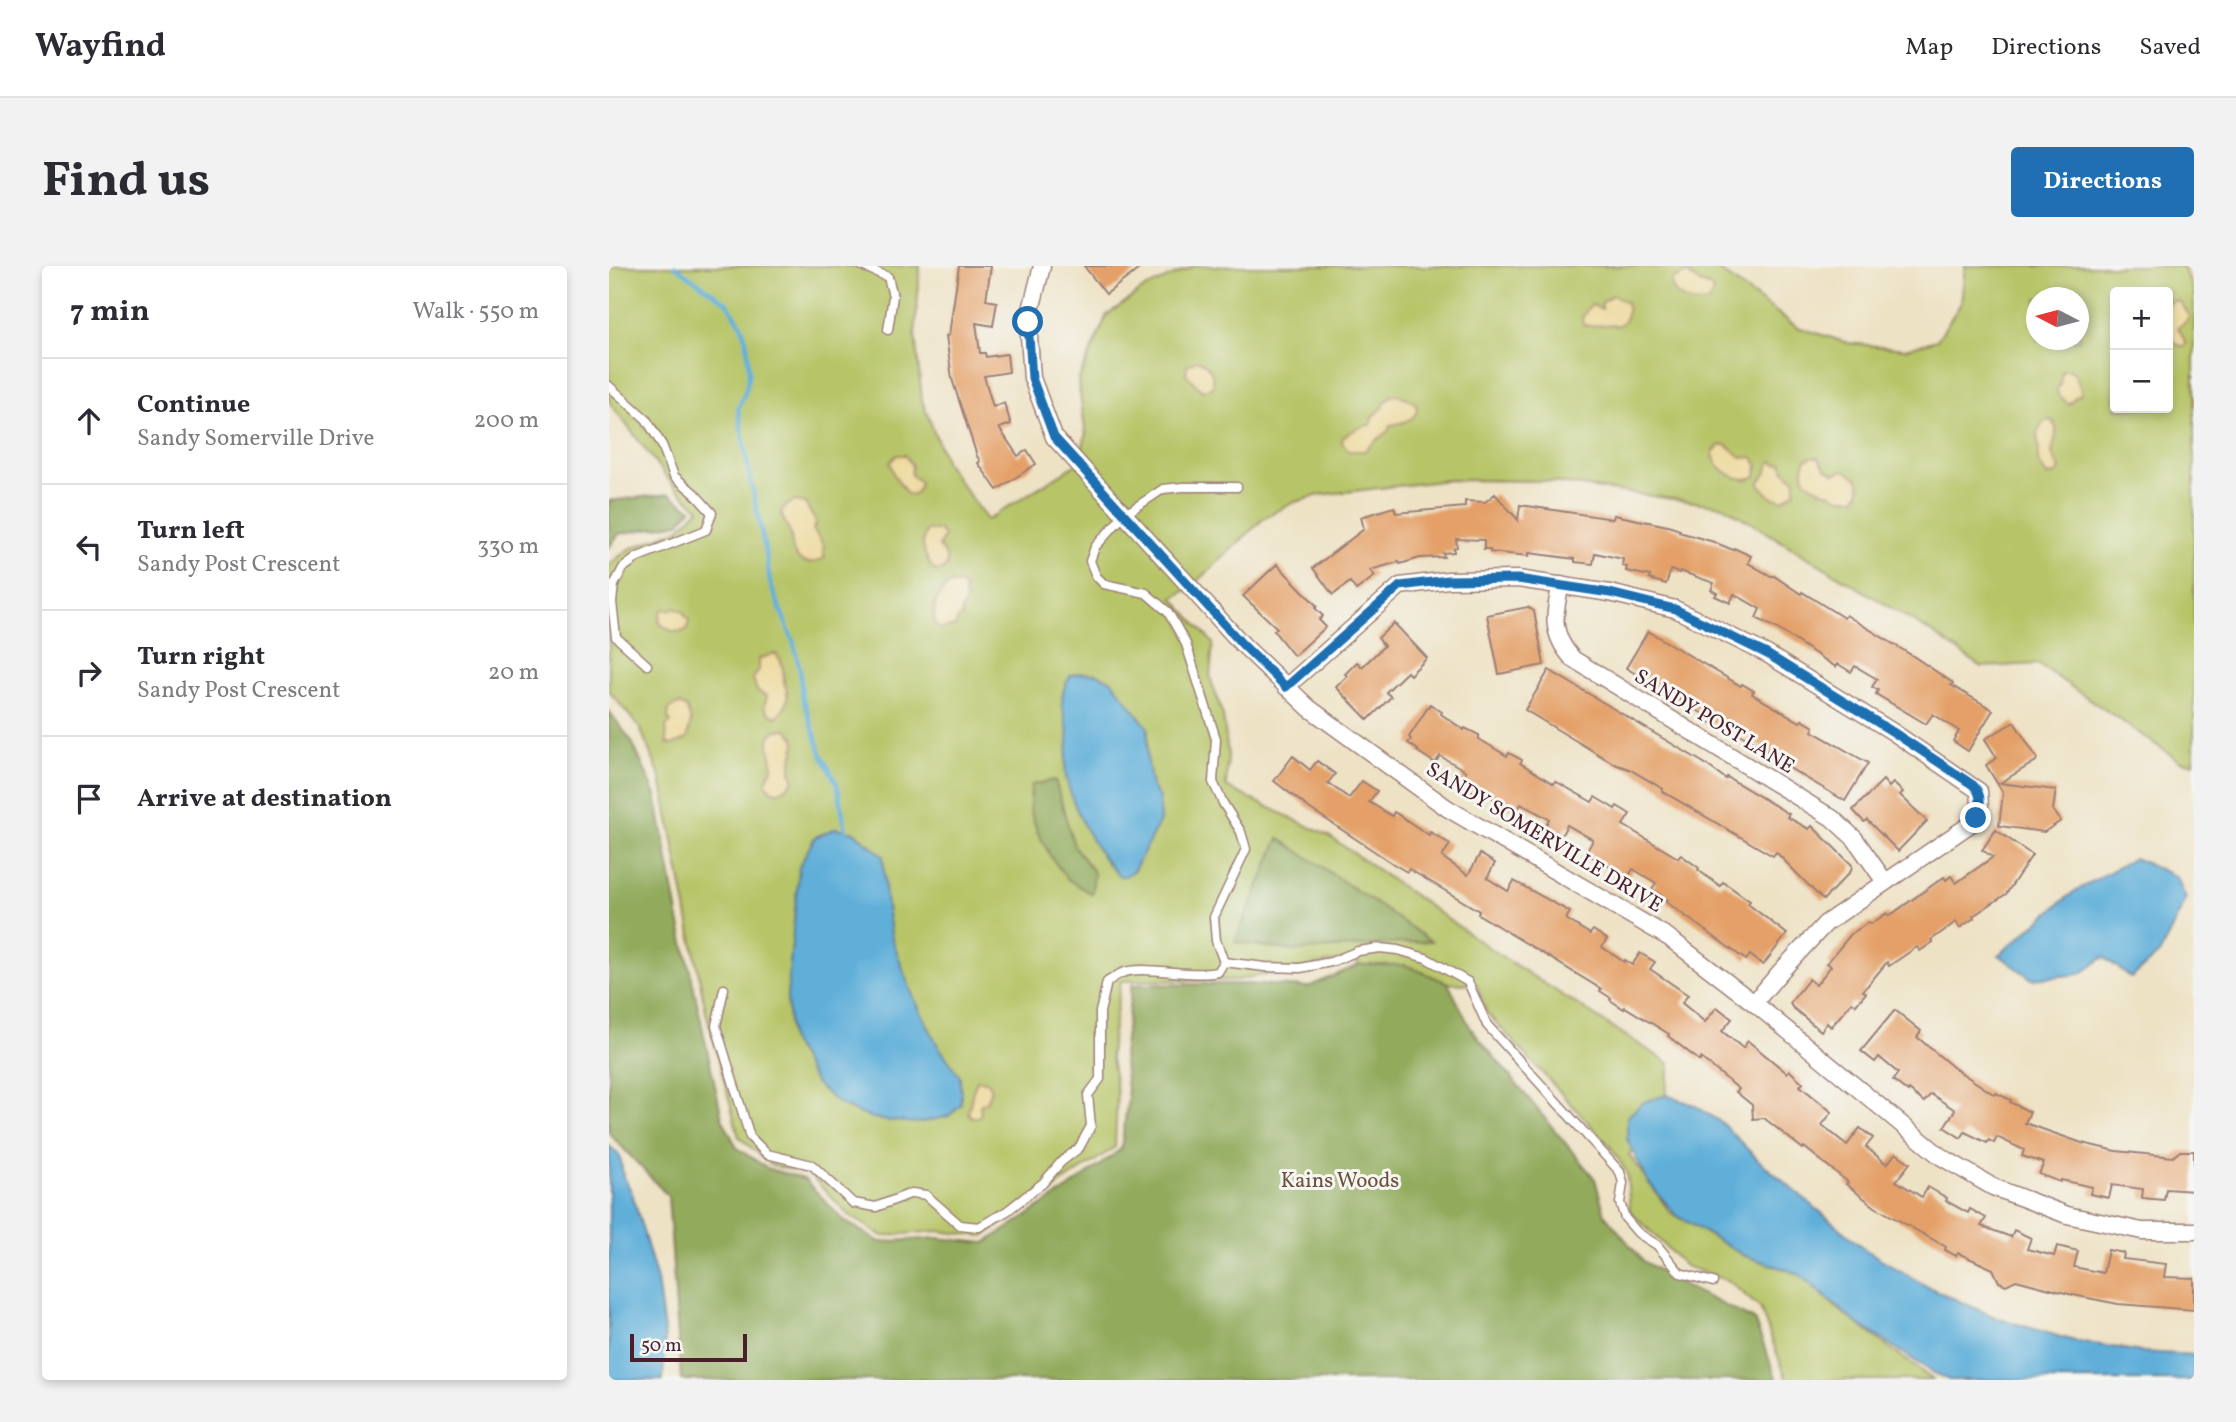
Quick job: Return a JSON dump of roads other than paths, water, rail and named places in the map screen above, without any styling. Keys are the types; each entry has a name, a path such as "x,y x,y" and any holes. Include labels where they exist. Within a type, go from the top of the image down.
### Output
{"street":[{"name":"SANDY SOMERVILLE DRIVE","path":"1042,266 1028,322 1032,378 1054,437 1242,644 1309,708 1447,808 1668,937 1755,1003 1940,1156 1993,1187 2067,1215 2142,1231 2194,1231"},
{"path":"1286,687 1400,586 1448,580 1518,579 1561,585 1610,593 1675,609 1767,654 1893,732 1979,791 1980,805 1972,823 1826,923 1755,1003"},
{"name":"SANDY POST LANE","path":"1561,585 1555,630 1573,659 1832,818 1855,839 1885,881"}],"lane":[{"path":"862,266 888,277 893,296 888,330"},
{"path":"609,386 646,419 674,476 712,513 706,530 638,557 623,568 614,586 616,637 647,665"},
{"path":"1224,962 1216,941 1214,918 1246,849 1241,832 1213,782 1216,739 1186,643 1168,612 1146,593 1104,584 1095,576 1090,561 1095,547 1124,515 1163,489 1237,487"},
{"path":"1224,962 1300,968 1331,962 1358,951 1380,948 1426,958 1468,982 1487,1026 1620,1171 1623,1183 1620,1203 1625,1218 1637,1233 1657,1244 1680,1273 1713,1282"},
{"path":"724,989 716,1026 750,1137 767,1154 812,1165 853,1203 876,1207 912,1193 926,1195 960,1226 979,1227 1007,1211 1043,1183 1061,1162 1079,1148 1091,1126 1088,1095 1100,1079 1100,1012 1107,982 1124,972 1203,975 1218,972 1224,962"}],"water":[{"path":"1098,674 1112,681 1148,728 1147,757 1152,787 1159,798 1160,821 1134,870 1125,876 1119,876 1110,867 1094,843 1079,816 1066,776 1068,732 1062,697 1071,675"},
{"path":"836,828 854,832 883,856 892,939 913,996 937,1044 960,1077 961,1104 949,1116 918,1123 881,1120 839,1104 816,1084 790,1039 787,997 799,867 815,837"},
{"path":"2134,858 2177,877 2186,899 2160,953 2131,978 2104,957 2080,974 2032,979 1999,955 2072,893"},
{"path":"1666,1095 1694,1105 1722,1123 1758,1160 1866,1250 1928,1287 1997,1318 2071,1340 2141,1352 2194,1355 2194,1380 1949,1380 1934,1373 1854,1321 1799,1274 1743,1255 1676,1215 1648,1182 1627,1139 1627,1117 1644,1102"},
{"path":"609,1146 620,1156 623,1175 632,1193 657,1280 665,1338 663,1380 609,1380"}],"waterway":[{"path":"675,266 727,303 741,324 747,344 749,372 746,390 738,409 770,583 794,644 802,696 822,756 837,784 846,830"}],"park label":[{"name":"Kains Woods","path":"1340,1181"}]}
